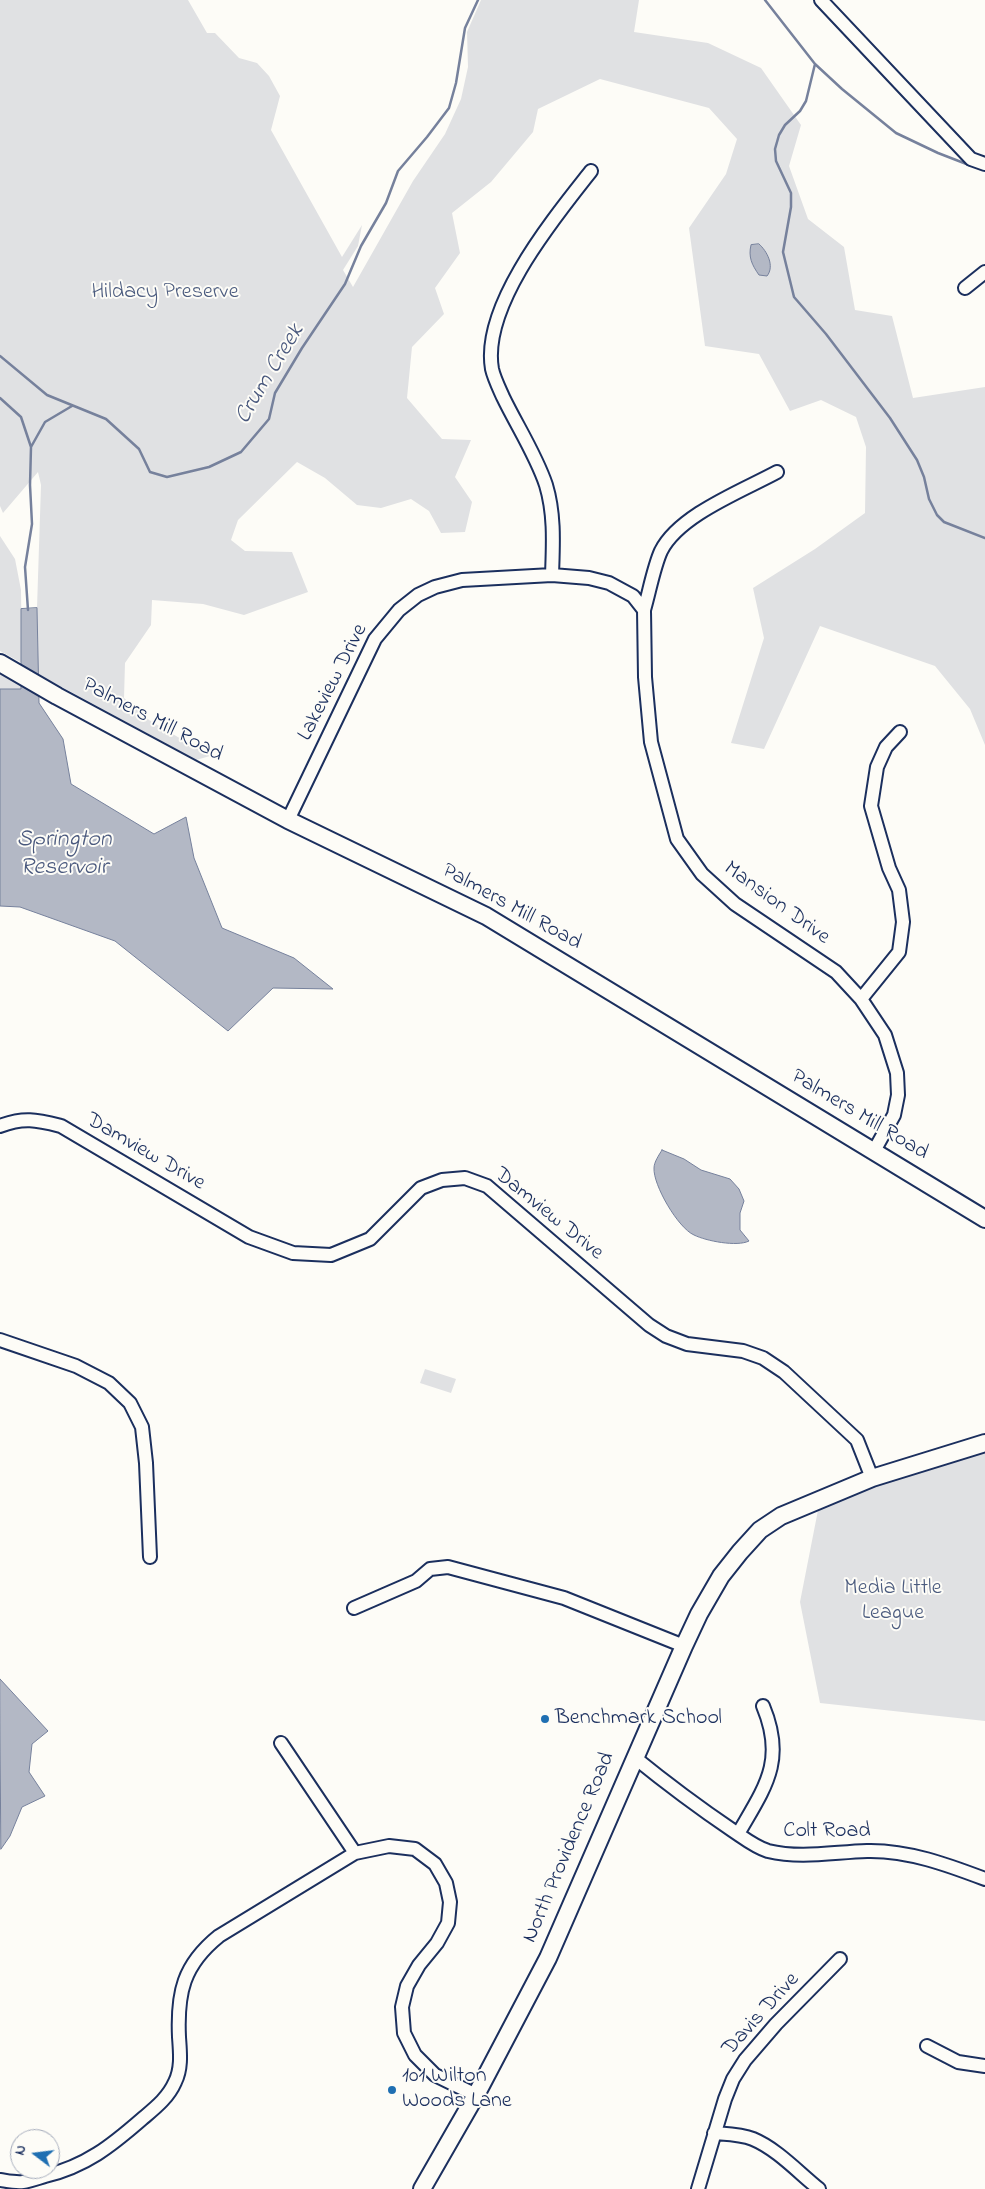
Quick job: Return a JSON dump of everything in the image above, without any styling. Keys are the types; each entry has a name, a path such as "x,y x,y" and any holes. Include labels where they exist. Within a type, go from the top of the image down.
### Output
{"main road":[{"name":"Palmers Mill Road","path":"1,663 57,696 288,820 486,916 985,1219"},
{"name":"North Providence Road","path":"422,2189 476,2095 548,1958 684,1646 699,1614 721,1576 760,1530 780,1516 872,1478 985,1443"}],"street":[{"path":"822,0 972,160 985,164"},
{"path":"552,575 553,514 546,485 492,370 490,343 499,313 522,267 545,231 591,171"},
{"path":"965,288 985,272"},
{"path":"644,610 661,552 675,532 693,516 777,472"},
{"name":"Lakeview Drive","path":"288,820 375,639 399,610 418,596 435,587 462,580 552,575 589,578 609,583 633,596 644,610"},
{"name":"Mansion Drive","path":"644,610 645,678 651,742 677,839 702,874 735,904 836,972 861,999 885,1035 897,1073 898,1094 894,1115 874,1151"},
{"path":"861,999 899,952 903,922 900,890 889,868 870,806 877,767 886,747 900,732"},
{"name":"Damview Drive","path":"0,1126 14,1121 31,1119 61,1126 249,1237 293,1252 331,1255 370,1238 421,1188 442,1180 465,1178 487,1186 649,1325 666,1336 687,1344 743,1351 784,1372 857,1440 872,1478"},
{"path":"0,1340 76,1366 109,1383 130,1403 142,1427 146,1463 150,1557"},
{"path":"354,1608 416,1581 430,1569 448,1567 564,1598 684,1646"},
{"path":"738,1834 770,1775 774,1752 771,1724 763,1706"},
{"path":"282,1743 355,1853"},
{"name":"Colt Road","path":"634,1757 674,1790 753,1845 767,1851 816,1855 868,1851 907,1855 947,1865 985,1879"},
{"path":"0,2180 22,2182 58,2173 87,2162 125,2134 165,2099 176,2082 181,2062 178,2015 180,1992 191,1966 204,1948 219,1936 355,1853 389,1846 415,1849 435,1864 446,1883 450,1902 448,1923 437,1943 419,1965 407,1986 402,2007 404,2033 415,2055 435,2075 476,2095"},
{"name":"Davis Drive","path":"698,2189 714,2133 733,2079 745,2060 776,2024 840,1959"},
{"path":"927,2046 958,2062 985,2066"},
{"path":"714,2133 736,2134 752,2138 768,2147 819,2189"}],"green space":[{"name":"Hildacy Preserve","path":"0,0 188,0 207,33 215,33 239,58 257,63 269,76 280,96 271,130 342,257 362,225 358,246 343,270 353,287 413,181 445,134 461,99 468,67 467,32 481,0 639,0 634,32 708,43 761,68 801,125 789,166 808,219 844,247 855,310 892,316 913,398 985,387 985,745 970,709 935,666 820,626 764,749 731,743 764,638 753,588 815,549 865,513 866,447 856,417 821,400 790,411 759,354 705,346 689,228 726,174 737,139 709,108 600,79 538,109 533,132 491,182 452,213 460,253 435,288 444,314 412,347 407,398 442,439 471,440 455,477 472,502 465,532 441,533 429,511 411,499 381,508 357,505 325,478 297,462 238,520 231,540 245,551 292,552 308,592 244,615 203,604 152,600 151,625 125,663 124,698 149,720 210,756 196,760 38,674 37,608 41,485 38,472 3,513 0,506"},
{"path":"0,536 15,559 21,590 22,663 0,651"},
{"path":"0,672 21,685 21,689 0,689"},
{"path":"425,1369 456,1379 451,1393 420,1383"},
{"name":"Media Little League","path":"985,1450 985,1721 820,1703 800,1602 820,1500"}],"water":[{"path":"759,244 765,251 770,263 767,276 759,275 751,261 751,245"},
{"name":"Springton Reservoir","path":"37,608 39,703 63,739 71,784 154,834 186,817 194,858 222,928 294,958 333,989 273,988 228,1031 115,941 20,907 0,906 0,689 21,689 21,609"},
{"path":"662,1150 684,1159 701,1170 730,1179 739,1189 744,1201 740,1213 740,1230 749,1241 729,1243 706,1239 694,1235 681,1224 662,1195 655,1175 655,1163"},
{"path":"0,1679 48,1731 32,1744 29,1772 45,1796 22,1807 10,1836 1,1849"}],"waterway":[{"name":"Crum Creek","path":"0,356 47,395 106,419 139,449 150,472 167,477 209,467 241,452 269,419 275,393 302,348 345,284 361,246 386,203 398,171 449,108 456,83 465,28 478,0"},
{"path":"765,0 815,64 842,89 896,133 969,165"},
{"path":"815,64 806,101 800,111 785,125 779,135 775,149 776,161 791,193 791,207 783,252 794,297 826,334 890,418 917,460 924,477 929,499 937,515 944,522 985,538"},
{"path":"0,398 21,417 31,447"},
{"name":"Crum Creek","path":"28,610 25,567 32,524 31,447 45,422 72,406"}],"place":[{"name":"Benchmark School","path":"545,1719"},
{"name":"101 Wilton Woods Lane","path":"392,2090"}]}
